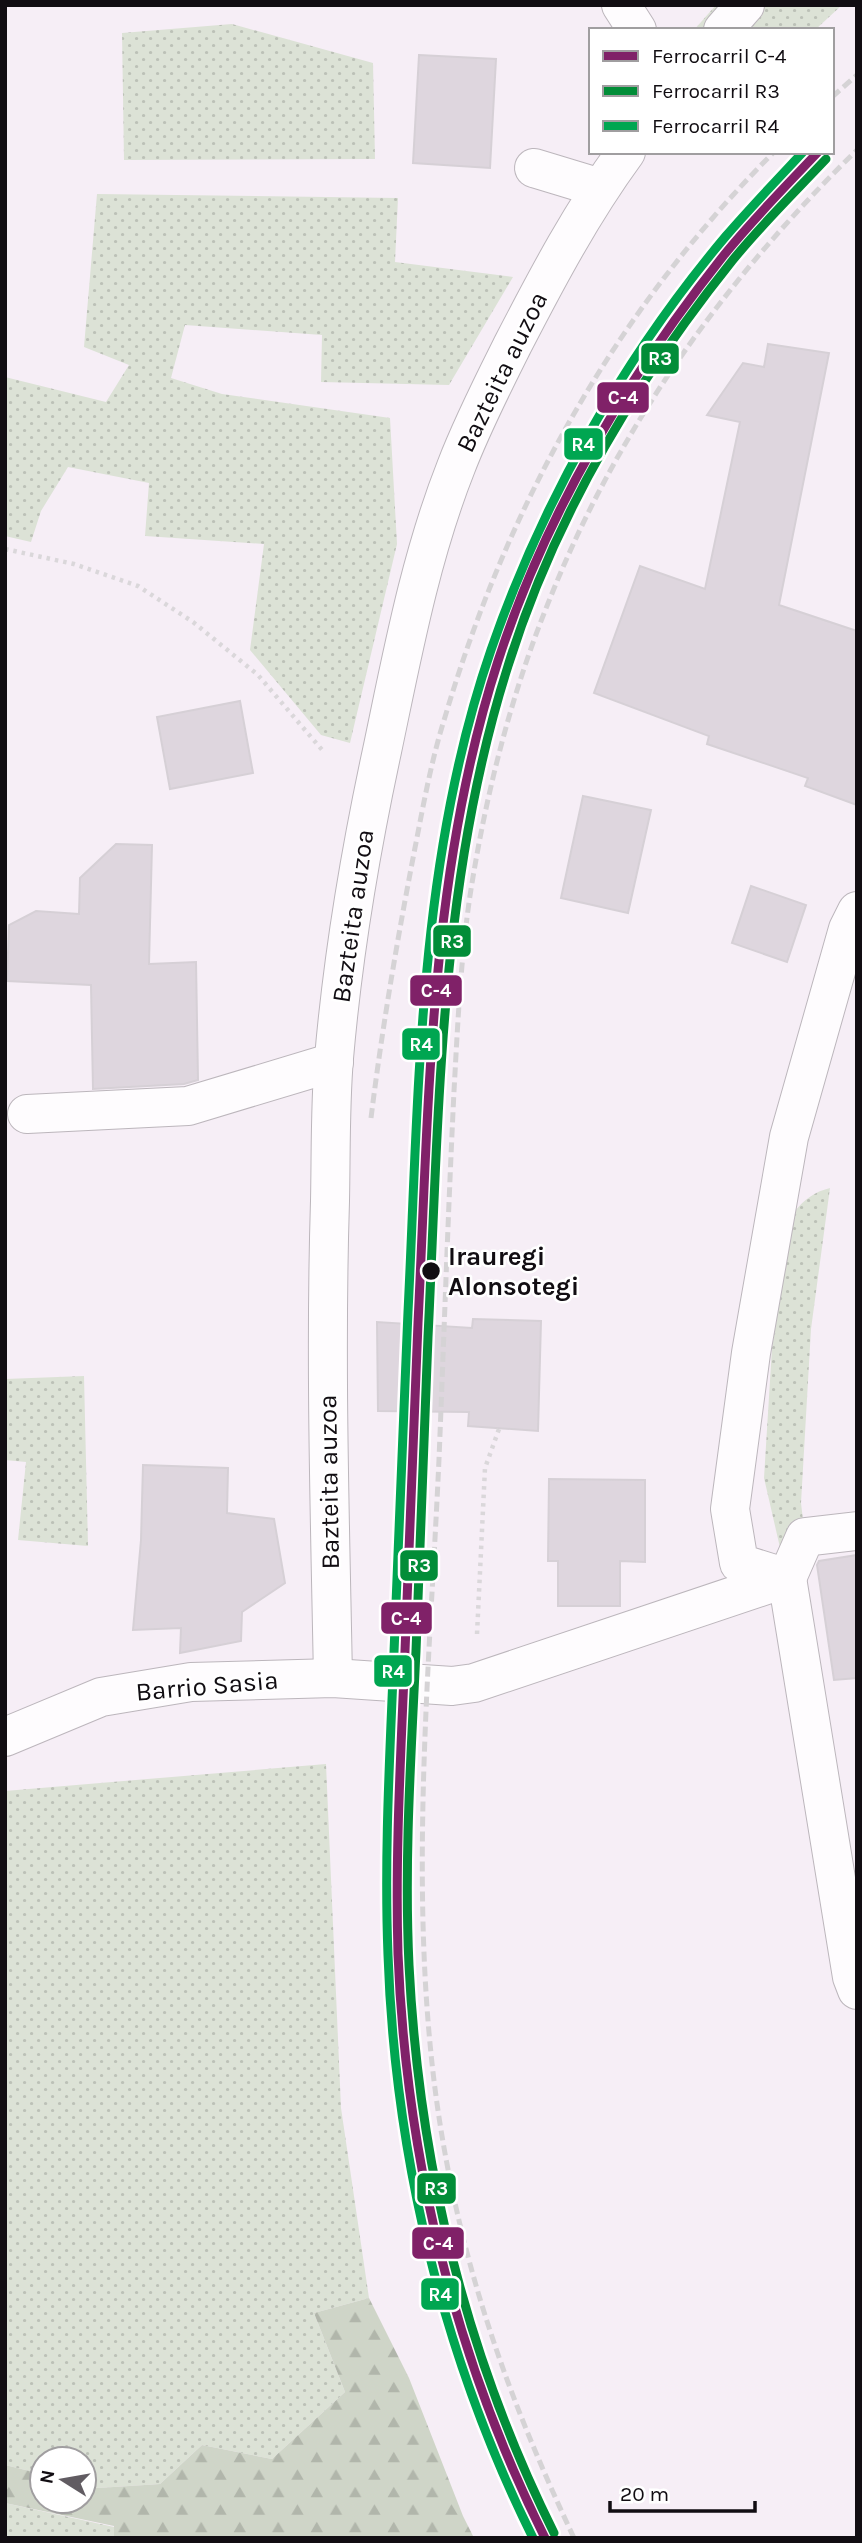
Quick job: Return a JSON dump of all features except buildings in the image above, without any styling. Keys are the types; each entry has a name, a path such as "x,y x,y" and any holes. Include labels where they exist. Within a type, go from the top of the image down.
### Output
{"street":[{"path":"621,5 636,28"},
{"path":"725,28 745,5"},
{"name":"Bazteita auzoa","path":"333,1678 327,1361 334,1062 345,945 364,832 425,561 456,467 495,380 538,296 600,188 625,154"},
{"path":"534,168 600,188"},
{"path":"787,1578 739,1563 730,1509 751,1353 789,1138 848,929 857,911"},
{"path":"27,1114 188,1106 334,1062"},
{"path":"856,1988 787,1578 805,1537 857,1531"},
{"path":"333,1678 452,1686 474,1684 787,1578"},
{"name":"Barrio Sasia","path":"5,1737 101,1697 191,1682 333,1678"}],"path":[{"path":"5,549 74,564 138,586 193,622 258,675 323,751"},
{"path":"474,1684 485,1468 499,1429"}],"shaded area":[{"path":"716,5 842,5 817,28 696,28"},
{"path":"232,24 373,63 375,159 124,160 122,33"},
{"path":"97,194 398,198 395,262 513,277 449,385 321,382 322,335 185,325 171,378 222,394 390,418 397,544 350,743 321,735 250,650 264,544 145,536 149,483 68,467 41,511 31,542 5,536 5,377 106,402 129,365 84,347"},
{"path":"830,1188 811,1329 801,1503 805,1537 787,1578 764,1478 772,1348 794,1212 810,1197"},
{"path":"84,1376 88,1546 18,1540 26,1462 5,1460 5,1379"},
{"path":"326,1764 341,2108 369,2298 314,2313 345,2392 272,2459 202,2445 160,2484 98,2488 98,2445 28,2445 28,2471 5,2465 5,1791"},
{"path":"5,2503 28,2508 28,2515 60,2515 114,2527 114,2538 5,2538"}],"green space":[{"path":"369,2298 409,2378 474,2538 114,2538 114,2526 62,2515 98,2515 98,2488 160,2484 202,2445 272,2459 345,2392 314,2313"},
{"path":"5,2465 28,2471 28,2508 5,2503"}],"railway":[{"path":"834,95 857,75"},
{"path":"574,2538 512,2393 465,2246 443,2142 425,1974 422,1888 426,1715 454,1091 466,930 479,841 504,734 525,664 578,533 643,414 680,357 763,250 857,150"},
{"path":"371,1118 396,952 431,767 471,638 501,561 535,486 574,414 617,344 665,277 717,213 772,154"}],"rail line":[{"name":"R4","path":"533,2538 473,2399 449,2327 413,2181 393,2031 388,1955 388,1803 415,1145 426,977 449,811 467,730 491,650 535,539 590,432 654,331 726,236 801,154"},
{"name":"C-4","path":"545,2538 485,2399 440,2254 412,2105 398,1954 399,1802 425,1156 436,989 445,906 458,823 475,742 498,661 540,552 565,499 623,398 689,301 746,229 816,154"},
{"name":"R3","path":"554,2533 495,2397 452,2257 423,2113 409,1965 409,1808 435,1168 446,998 455,914 468,830 485,748 508,666 527,611 574,504 631,403 697,307 754,235 826,159"}],"place":[{"name":"Irauregi Alonsotegi","path":"431,1271"}]}
